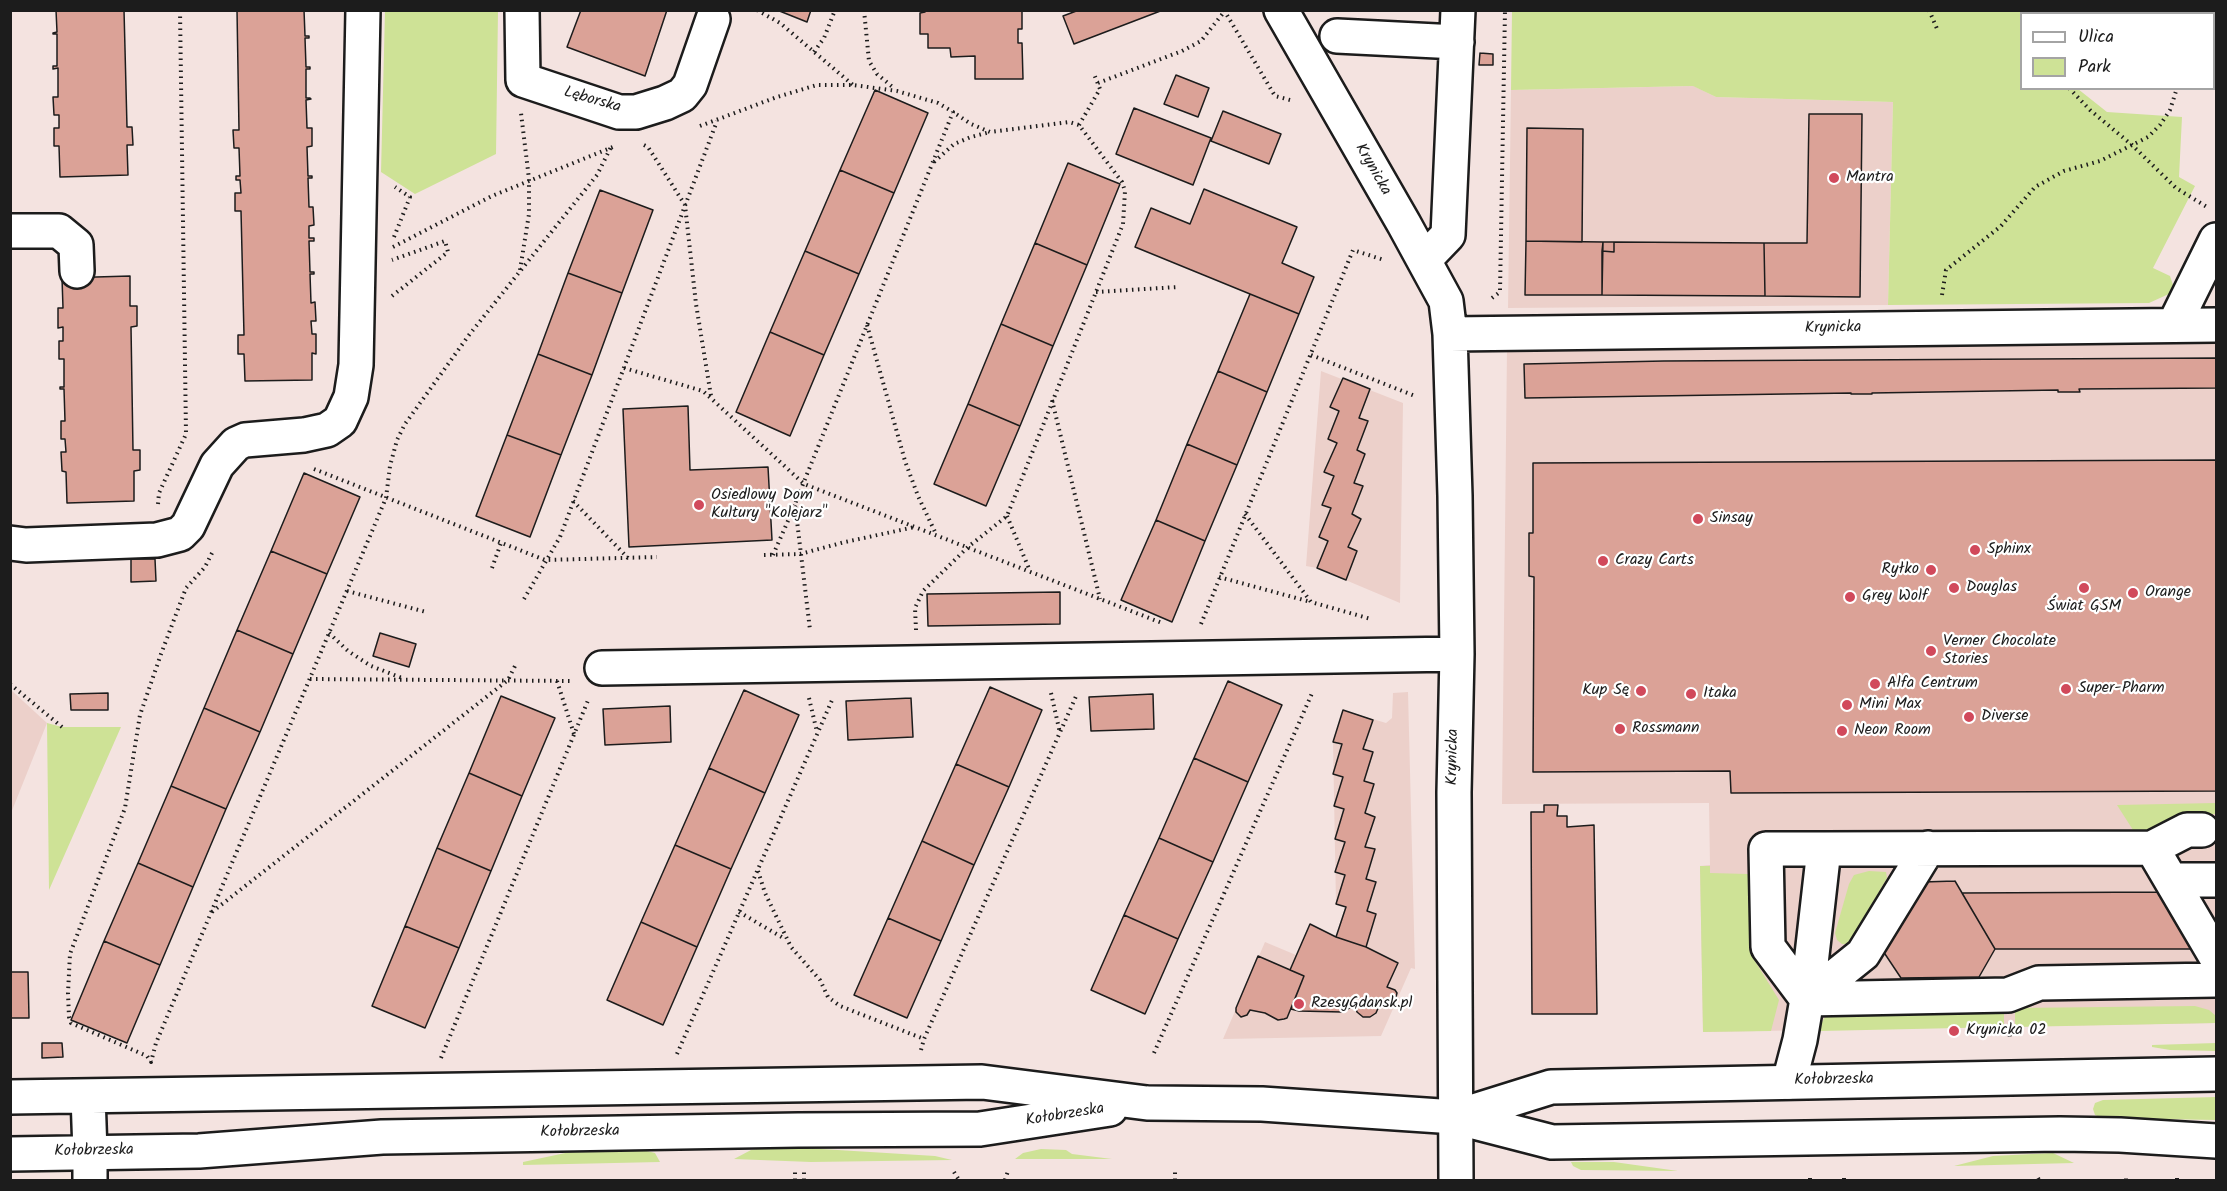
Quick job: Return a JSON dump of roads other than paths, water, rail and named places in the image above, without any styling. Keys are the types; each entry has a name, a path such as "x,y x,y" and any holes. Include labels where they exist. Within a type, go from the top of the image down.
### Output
{"main road":[{"path":"10,543 26,545 157,540 180,534 188,526 217,465 236,444 245,440 304,435 327,430 340,421 351,398 356,365 363,10"},
{"name":"Lęborska","path":"522,10 523,80 619,112 636,112 682,95 690,85 713,19"},
{"name":"Krynicka","path":"1281,10 1408,262 1446,301 1450,334 1457,654 1454,792 1456,1180"},
{"path":"1408,262 1448,235 1458,10"},
{"path":"1337,36 1457,42"},
{"path":"10,231 59,231 76,245 77,271"},
{"path":"2174,325 2217,240"},
{"name":"Krynicka","path":"1450,334 2217,325"},
{"path":"599,675 846,664 1091,660 1183,646 1329,656 1457,654"},
{"path":"1807,999 1768,947 1766,849 2152,848 2187,830 2202,830"},
{"path":"1807,999 1863,954 1928,848"},
{"path":"2152,848 2217,957"},
{"path":"1789,1082 1800,1040 1807,999 1824,849"},
{"path":"2171,880 2217,880"},
{"path":"1807,999 2008,995 2039,983 2217,980"},
{"name":"Kołobrzeska","path":"1455,1117 1551,1087 2217,1074"},
{"name":"Kołobrzeska","path":"10,1097 982,1082 1147,1103 1262,1104 1455,1117 1552,1142 2060,1134 2217,1141"},
{"path":"88,1096 90,1166"},
{"name":"Kołobrzeska","path":"10,1154 90,1166 199,1151 382,1137 981,1129 1147,1103"}],"place":[{"name":"Mantra","path":"1834,178"},
{"name":"Osiedlowy Dom Kultury \"Kolejarz\"","path":"699,505"},
{"name":"Sinsay","path":"1698,519"},
{"name":"Sphinx","path":"1975,550"},
{"name":"Crazy Carts","path":"1603,561"},
{"name":"Ryłko","path":"1931,570"},
{"name":"Douglas","path":"1954,588"},
{"name":"Świat GSM","path":"2084,588"},
{"name":"Orange","path":"2133,593"},
{"name":"Grey Wolf","path":"1850,597"},
{"name":"Verner Chocolate Stories","path":"1931,651"},
{"name":"Alfa Centrum","path":"1875,684"},
{"name":"Super-Pharm","path":"2066,689"},
{"name":"Kup Sę","path":"1641,691"},
{"name":"Itaka","path":"1691,694"},
{"name":"Mini Max","path":"1847,705"},
{"name":"Diverse","path":"1969,717"},
{"name":"Rossmann","path":"1620,729"},
{"name":"Neon Room","path":"1842,731"},
{"name":"RzesyGdansk.pl","path":"1299,1004"},
{"name":"Krynicka 02","path":"1954,1031"}]}
